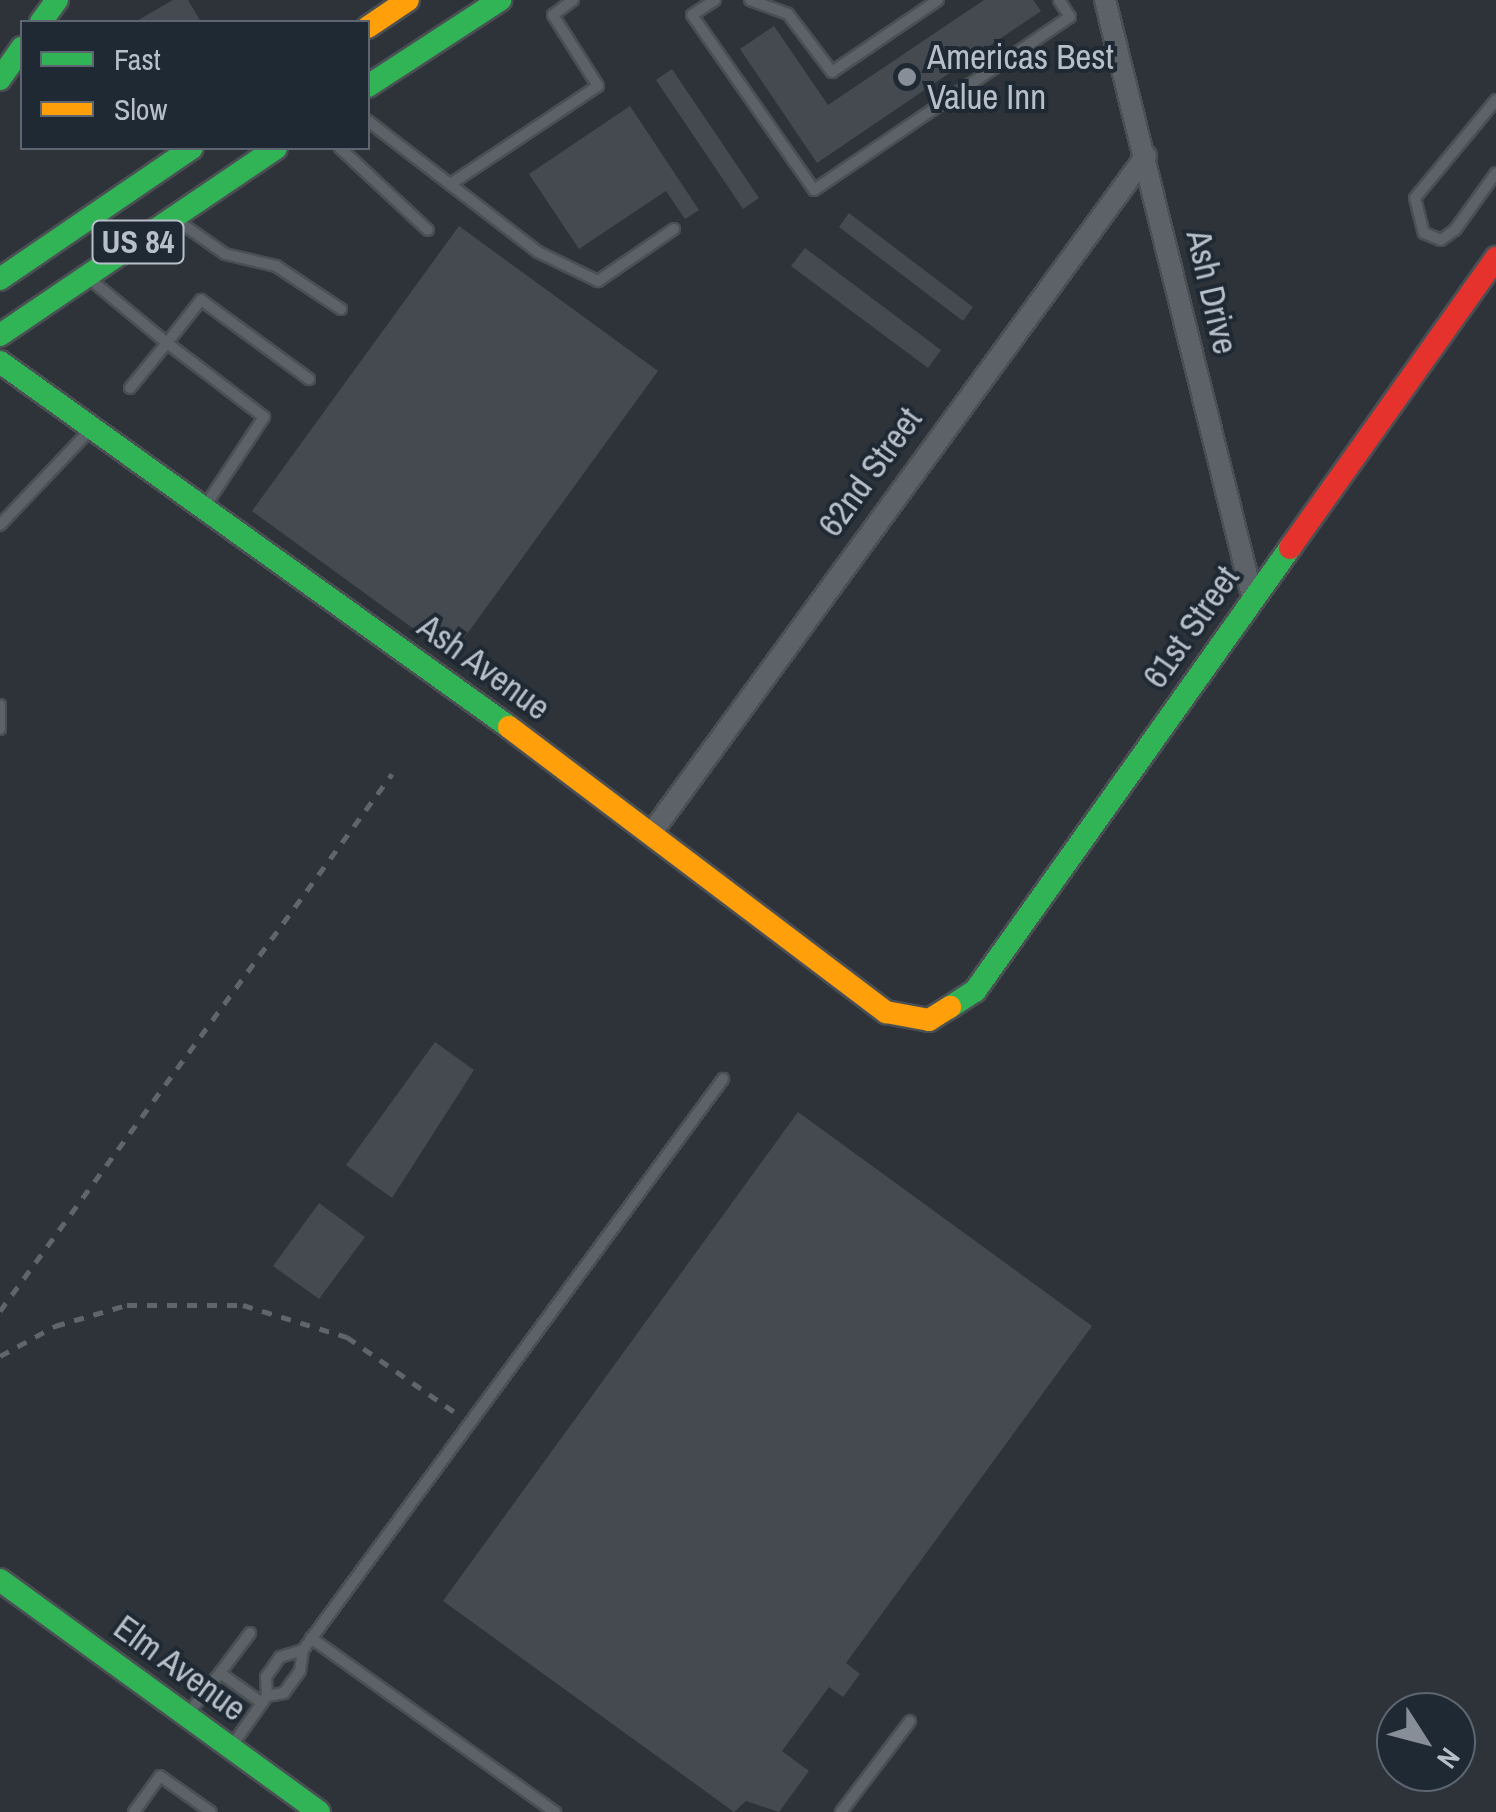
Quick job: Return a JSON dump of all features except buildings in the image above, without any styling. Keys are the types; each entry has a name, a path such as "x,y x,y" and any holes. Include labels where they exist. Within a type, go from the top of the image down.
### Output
{"main road":[{"path":"370,27 408,0"},
{"path":"370,85 500,0"},
{"path":"0,79 20,51"},
{"name":"US 84","path":"0,279 189,150"},
{"name":"US 84","path":"0,336 273,150"},
{"name":"61st Street","path":"929,1020 975,990 1496,258"},
{"name":"Ash Avenue","path":"0,362 652,831 886,1012 929,1020"},
{"name":"Elm Avenue","path":"0,1580 318,1812"}],"street":[{"name":"Ash Drive","path":"1110,1 1253,600"},
{"name":"62nd Street","path":"652,831 1146,156"}],"lane":[{"path":"452,183 598,86 553,15 574,0"},
{"path":"715,0 692,15 814,190 1070,17 1059,0"},
{"path":"750,0 788,14 832,72 938,0"},
{"path":"1495,177 1455,230 1441,240 1424,233 1415,198 1496,100"},
{"path":"370,122 538,252 598,282 674,229"},
{"path":"342,150 428,230"},
{"path":"174,218 225,254 276,266 341,310"},
{"path":"86,276 264,417 203,510"},
{"path":"130,388 200,300 309,379"},
{"path":"0,525 92,429"},
{"path":"0,705 0,729"},
{"path":"264,1700 284,1693 302,1650 723,1078"},
{"path":"186,1716 250,1633"},
{"path":"311,1638 555,1812"},
{"path":"231,1748 264,1700 266,1676 280,1657 302,1650"},
{"path":"220,1673 264,1700"},
{"path":"841,1812 910,1722"},
{"path":"134,1812 160,1776 210,1812"}],"railway":[{"path":"0,1311 392,774"},
{"path":"0,1356 55,1326 127,1305 243,1305 347,1337 456,1413"}],"traffic: fast":[{"path":"42,20 57,0"},
{"path":"370,85 500,0"},
{"path":"0,79 20,51"},
{"path":"0,279 189,150"},
{"path":"0,335 273,150"},
{"path":"0,362 509,727"},
{"path":"950,1007 975,991 1290,548"},
{"path":"0,1580 319,1812"}],"traffic: slow":[{"path":"370,26 408,0"},
{"path":"509,727 886,1012 929,1020 950,1007"}],"traffic: jam":[{"path":"1290,548 1496,258"}],"place":[{"name":"Americas Best Value Inn","path":"907,77"}]}
